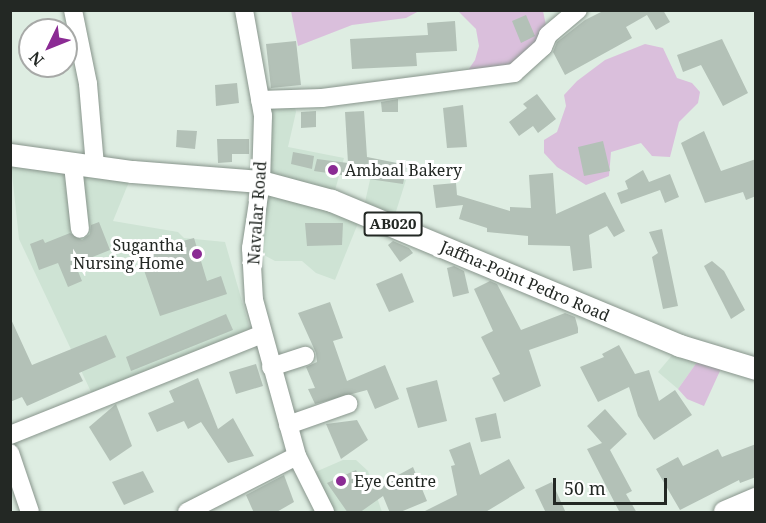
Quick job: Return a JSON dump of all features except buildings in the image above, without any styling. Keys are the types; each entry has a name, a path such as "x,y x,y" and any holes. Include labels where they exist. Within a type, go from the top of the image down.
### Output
{"main road":[{"name":"Jaffna-Point Pedro Road","path":"10,155 84,165 261,182 363,211 680,346 756,369"},
{"path":"725,513 756,500"}],"street":[{"path":"73,10 88,84 80,229"},
{"name":"Navalar Road","path":"244,10 260,100 261,182 251,248 254,300 297,456 324,513"},
{"path":"260,100 322,98 514,73 543,47 548,35 578,10"},
{"path":"10,435 262,334"},
{"path":"271,367 305,356"},
{"path":"288,425 348,404"},
{"path":"10,453 30,513"},
{"path":"187,513 297,456"}],"shaded area":[{"path":"291,11 419,11 406,18 352,25 298,46"},
{"path":"458,11 543,11 548,35 534,57 460,82 475,60 479,46 476,29"},
{"path":"645,44 663,48 677,78 692,83 700,92 698,103 679,122 670,157 652,156 641,143 611,152 609,176 586,185 557,167 544,153 544,140 557,132 566,106 564,95 577,81 605,60"},
{"path":"260,100 293,100 296,112 288,147 344,158 332,201 363,211 335,280 316,273 302,261 275,261 251,248"},
{"path":"10,155 133,172 113,221 178,232 184,238 225,242 250,329 93,396 19,239"},
{"path":"372,171 388,179 406,180 392,224 363,211"},
{"path":"680,346 702,355 678,389 658,372"},
{"path":"702,355 724,362 704,406 687,399 678,389"},
{"name":"Eye Centre","path":"343,460 356,460 368,471 382,512 306,512 321,506 306,476"}],"place":[{"name":"Ambaal Bakery","path":"333,170"},
{"name":"Sugantha Nursing Home","path":"197,254"},
{"name":"Eye Centre","path":"341,481"}]}
